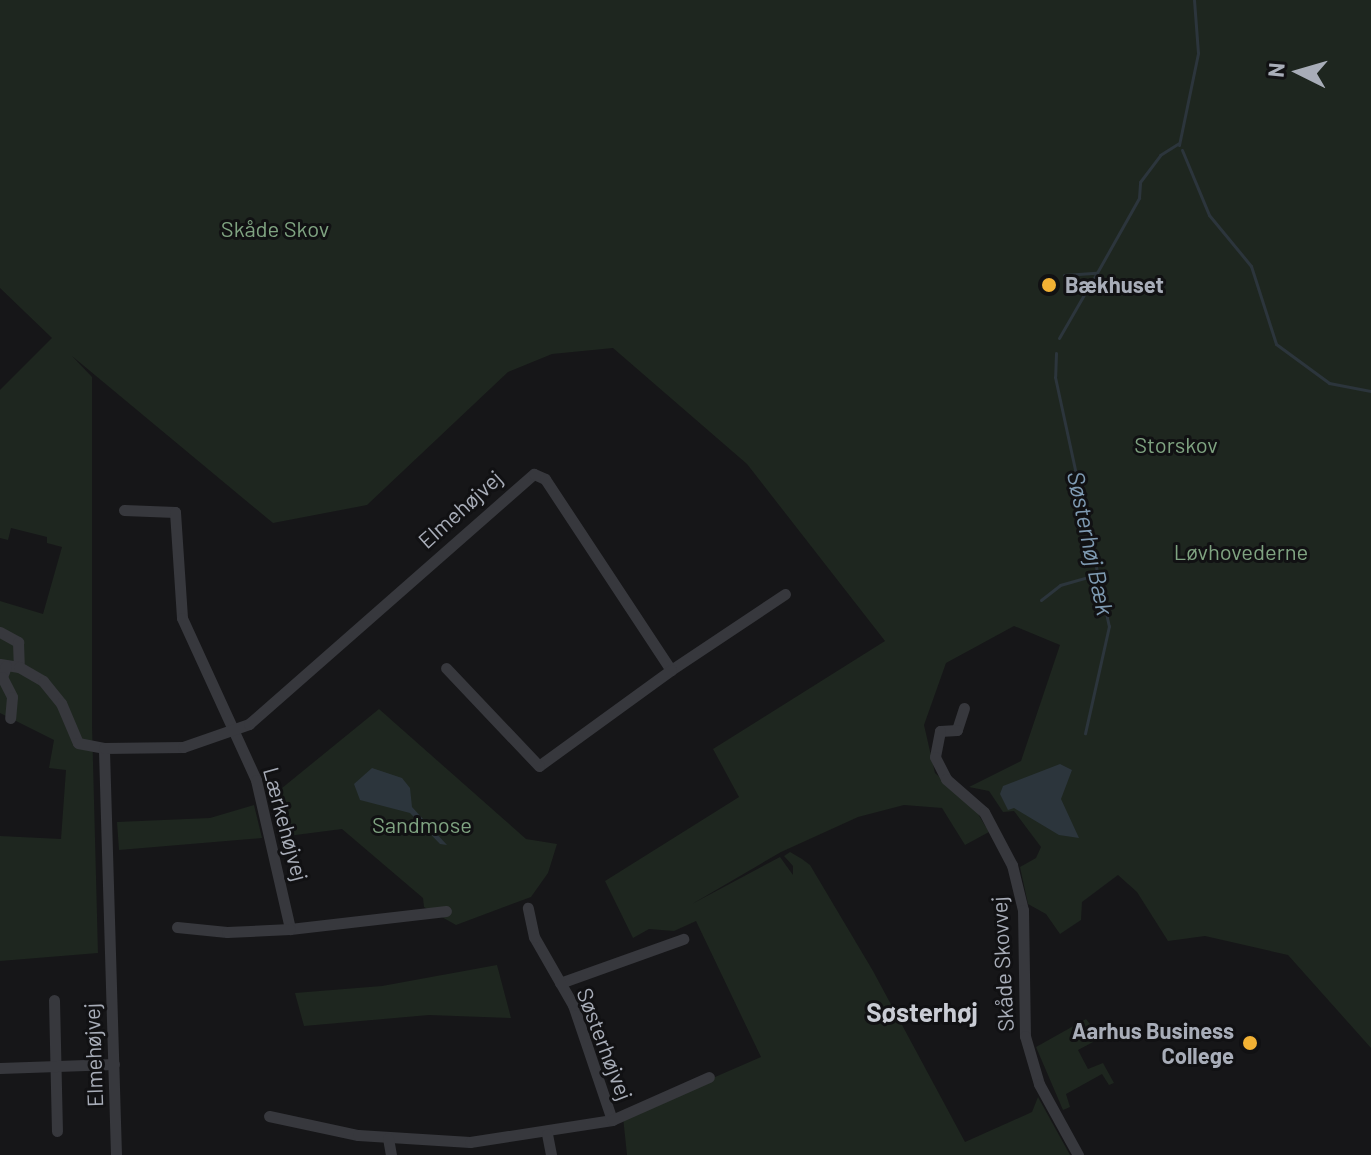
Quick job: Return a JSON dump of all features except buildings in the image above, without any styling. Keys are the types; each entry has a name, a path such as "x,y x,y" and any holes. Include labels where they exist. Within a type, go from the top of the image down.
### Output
{"street":[{"name":"Elmehøjvej","path":"116,1155 104,748 183,747 232,734 278,701 456,537 534,474 545,479 671,670"},
{"path":"124,510 175,512 182,618 232,734"},
{"path":"446,668 539,766 671,670 785,594"},
{"path":"0,632 18,642 19,667"},
{"path":"10,718 12,697 2,677 3,665 19,667 52,689 78,743 104,748"},
{"name":"Skåde Skovvej","path":"964,708 957,730 940,731 935,757 946,779 984,812 1012,865 1023,910 1025,1036 1039,1084 1078,1155"},
{"name":"Lærkehøjvej","path":"232,734 256,780 290,929"},
{"name":"Søsterhøjvej","path":"528,908 534,937 560,983 612,1120"},
{"path":"177,927 227,932 290,929 446,911"},
{"name":"Søsterhøjvej","path":"560,983 683,939"},
{"path":"54,1000 57,1131"},
{"path":"0,1068 114,1064"},
{"name":"Søsterhøjvej","path":"269,1116 388,1138 470,1142 547,1134 612,1120 709,1077"},
{"path":"547,1134 551,1155"},
{"path":"388,1138 391,1155"},
{"path":"470,1142 472,1155"}],"green space":[{"path":"0,0 1371,0 1371,1048 1288,955 1205,936 1168,941 1137,892 1118,875 1082,902 1081,920 1060,934 1046,914 1028,904 1020,867 1036,858 1041,847 1014,811 1003,812 989,791 969,787 1021,761 1060,645 1014,626 946,663 924,725 935,773 975,809 989,832 965,845 942,808 904,805 858,817 781,852 692,904 780,857 793,875 793,866 784,856 790,852 802,859 810,865 873,971 965,1142 1032,1112 1038,1097 1070,1155 627,1155 623,1117 761,1057 696,921 674,931 649,929 633,938 605,881 739,797 713,749 885,641 747,464 613,348 552,354 508,372 367,505 273,523 72,356 92,377 92,725 98,953 0,961 0,836 61,839 66,770 49,768 54,740 0,713 0,601 43,614 62,547 47,543 47,537 11,528 8,540 0,538 0,390 52,338 0,288"},
{"name":"Sandmose","path":"379,709 526,839 557,844 548,873 531,897 456,925 424,907 423,898 342,829 280,837 271,797"},
{"path":"254,805 262,838 119,850 117,822 210,818"},
{"path":"497,965 511,1018 429,1015 304,1026 295,993 382,986"},
{"path":"1086,1019 1097,1033 1095,1041 1078,1050 1088,1069 1103,1063 1114,1083 1109,1085 1102,1074 1066,1094 1070,1107 1063,1110 1036,1047"}],"shaded area":[{"path":"1060,764 1072,770 1061,799 1079,838 1059,835 1014,808 1008,810 1000,794 1003,786"},
{"path":"372,768 402,778 410,788 412,807 447,845 440,844 410,813 360,800 354,784"}],"waterway":[{"name":"Søsterhøj Bæk","path":"1179,145 1198,53 1194,0"},
{"name":"Søsterhøj Bæk","path":"1094,278 1139,198 1140,182 1160,155 1179,143"},
{"path":"1182,150 1209,215 1251,266 1276,344 1329,383 1371,391"},
{"path":"1064,275 1096,273"},
{"name":"Søsterhøj Bæk","path":"1059,338 1089,286"},
{"name":"Søsterhøj Bæk","path":"1056,353 1055,377 1109,626 1085,733"},
{"path":"1041,600 1060,585 1095,575"}],"place":[{"name":"Bækhuset","path":"1049,285"},
{"name":"Aarhus Business College","path":"1250,1043"}],"district":[{"name":"Søsterhøj","path":"922,1012"}],"park label":[{"name":"Skåde Skov","path":"275,229"},
{"name":"Storskov","path":"1176,445"},
{"name":"Løvhovederne","path":"1241,552"}]}
